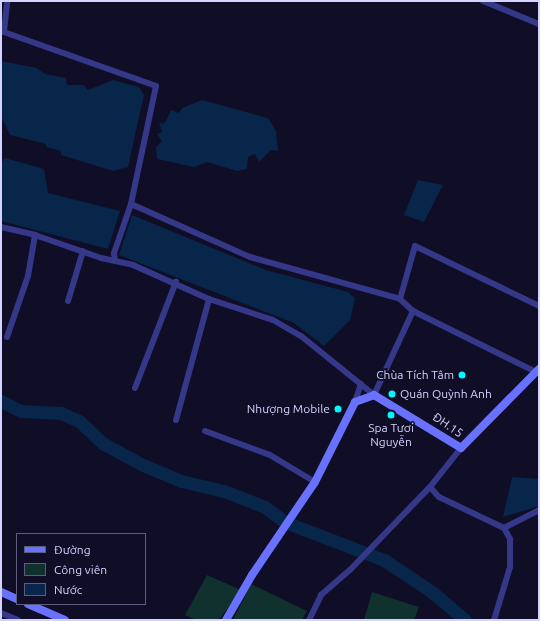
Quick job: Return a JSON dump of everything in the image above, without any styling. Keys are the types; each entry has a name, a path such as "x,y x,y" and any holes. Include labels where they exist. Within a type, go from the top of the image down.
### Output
{"main road":[{"name":"ĐH.15","path":"374,395 461,448 504,407 537,370"},
{"path":"226,620 315,482 355,402 374,395"},
{"path":"1,592 16,599"},
{"path":"30,605 65,620"}],"street":[{"path":"7,1 2,32 156,86 131,204 114,253 115,261"},
{"path":"483,1 539,24"},
{"path":"131,204 250,257 400,299 412,311 537,370"},
{"path":"1,227 35,235 115,261 133,265 176,282 209,299 287,326 374,395 412,311"},
{"path":"7,337 28,276 35,235"},
{"path":"400,299 415,246 539,306"},
{"path":"68,301 83,251"},
{"path":"135,388 176,282"},
{"path":"176,420 209,299"},
{"path":"355,402 361,384"},
{"path":"205,431 270,455 315,482"},
{"path":"308,620 321,595 350,570 374,546 430,487 461,448"},
{"path":"430,487 439,497 504,528 510,539 510,567 494,620"},
{"path":"504,528 539,510"},
{"path":"1,613 18,620"}],"green space":[{"path":"207,575 241,590 219,620 196,620 185,615"},
{"path":"251,584 307,611 302,620 233,620"},
{"path":"372,592 419,607 414,620 364,620"}],"water":[{"path":"1,61 37,68 45,74 66,78 67,85 83,85 88,90 113,80 139,87 144,95 128,167 113,171 61,155 61,151 46,147 46,144 10,135 1,116"},
{"path":"202,100 268,118 276,131 278,151 271,150 259,162 255,154 248,157 247,169 237,171 207,162 194,167 157,159 156,147 162,141 157,134 162,132 159,122 162,124 166,121 171,110 179,113 182,108"},
{"path":"5,158 44,169 48,193 120,211 108,249 1,221 1,163"},
{"path":"418,180 443,185 424,222 404,215"},
{"path":"132,215 266,270 348,292 355,298 350,320 324,346 294,323 119,255"},
{"path":"512,477 539,479 539,506 503,517"}],"waterway":[{"path":"1,401 21,411 61,413 79,421 104,444 143,465 181,481 224,491 265,507 285,522 384,560 432,592 465,620"}],"place":[{"name":"Chùa Tích Tâm","path":"462,375"},
{"name":"Quán Quỳnh Anh","path":"392,394"},
{"name":"Nhượng Mobile","path":"338,409"},
{"name":"Spa Tươi Nguyễn","path":"391,415"}]}
